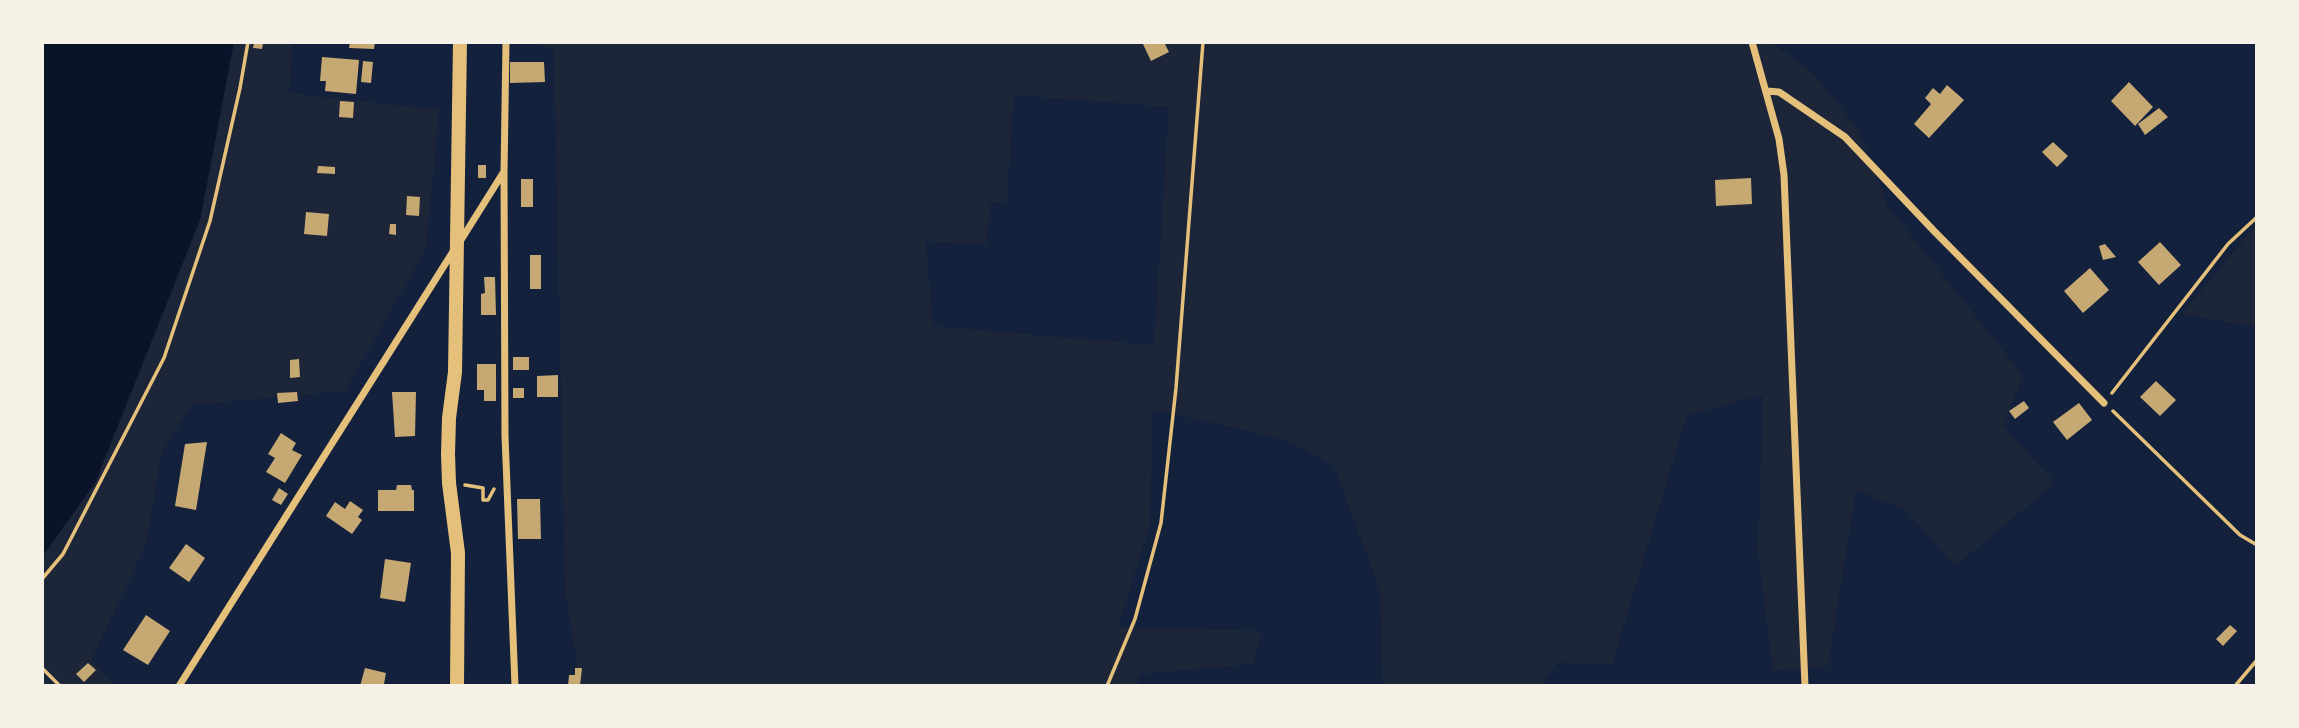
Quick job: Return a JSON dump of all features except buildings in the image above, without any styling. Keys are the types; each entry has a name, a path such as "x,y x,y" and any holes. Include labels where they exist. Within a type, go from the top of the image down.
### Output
{"main road":[{"path":"457,686 458,553 448,454 455,372 460,42"}],"street":[{"path":"506,42 503,173 505,436 515,686"},
{"path":"1752,42 1779,139 1784,175 1805,686"},
{"path":"1767,91 1779,92 1845,137 2104,403"},
{"path":"179,686 503,173"}],"path":[{"path":"42,579 63,554 164,358 209,221 248,42"},
{"path":"1107,686 1135,619 1161,523 1176,388 1203,42"},
{"path":"2257,217 2228,244 2104,403 2240,535 2257,545"},
{"path":"483,488 482,500 488,500 498,482"},
{"path":"2235,686 2257,660"},
{"path":"42,668 60,686"}],"shaded area":[{"path":"42,42 234,42 200,220 95,483 42,557"},
{"path":"234,42 293,42 289,93 439,110 426,248 345,391 191,405 162,452 146,545 91,660 114,686 42,686 42,557 95,483 200,220"},
{"path":"529,42 1770,42 1812,72 1858,129 1888,207 2023,375 2003,426 2055,483 1955,566 1906,510 1856,490 1828,666 1773,671 1758,553 1763,395 1687,415 1612,664 1557,663 1541,686 1383,686 1380,591 1334,466 1283,439 1153,409 1150,525 1118,627 1262,631 1254,664 1140,674 1137,686 581,686 565,590 554,51","holes":["1014,95 1169,107 1154,345 933,326 926,241 986,245 991,203 1007,201"]},
{"path":"2257,224 2257,327 2182,314"}]}
